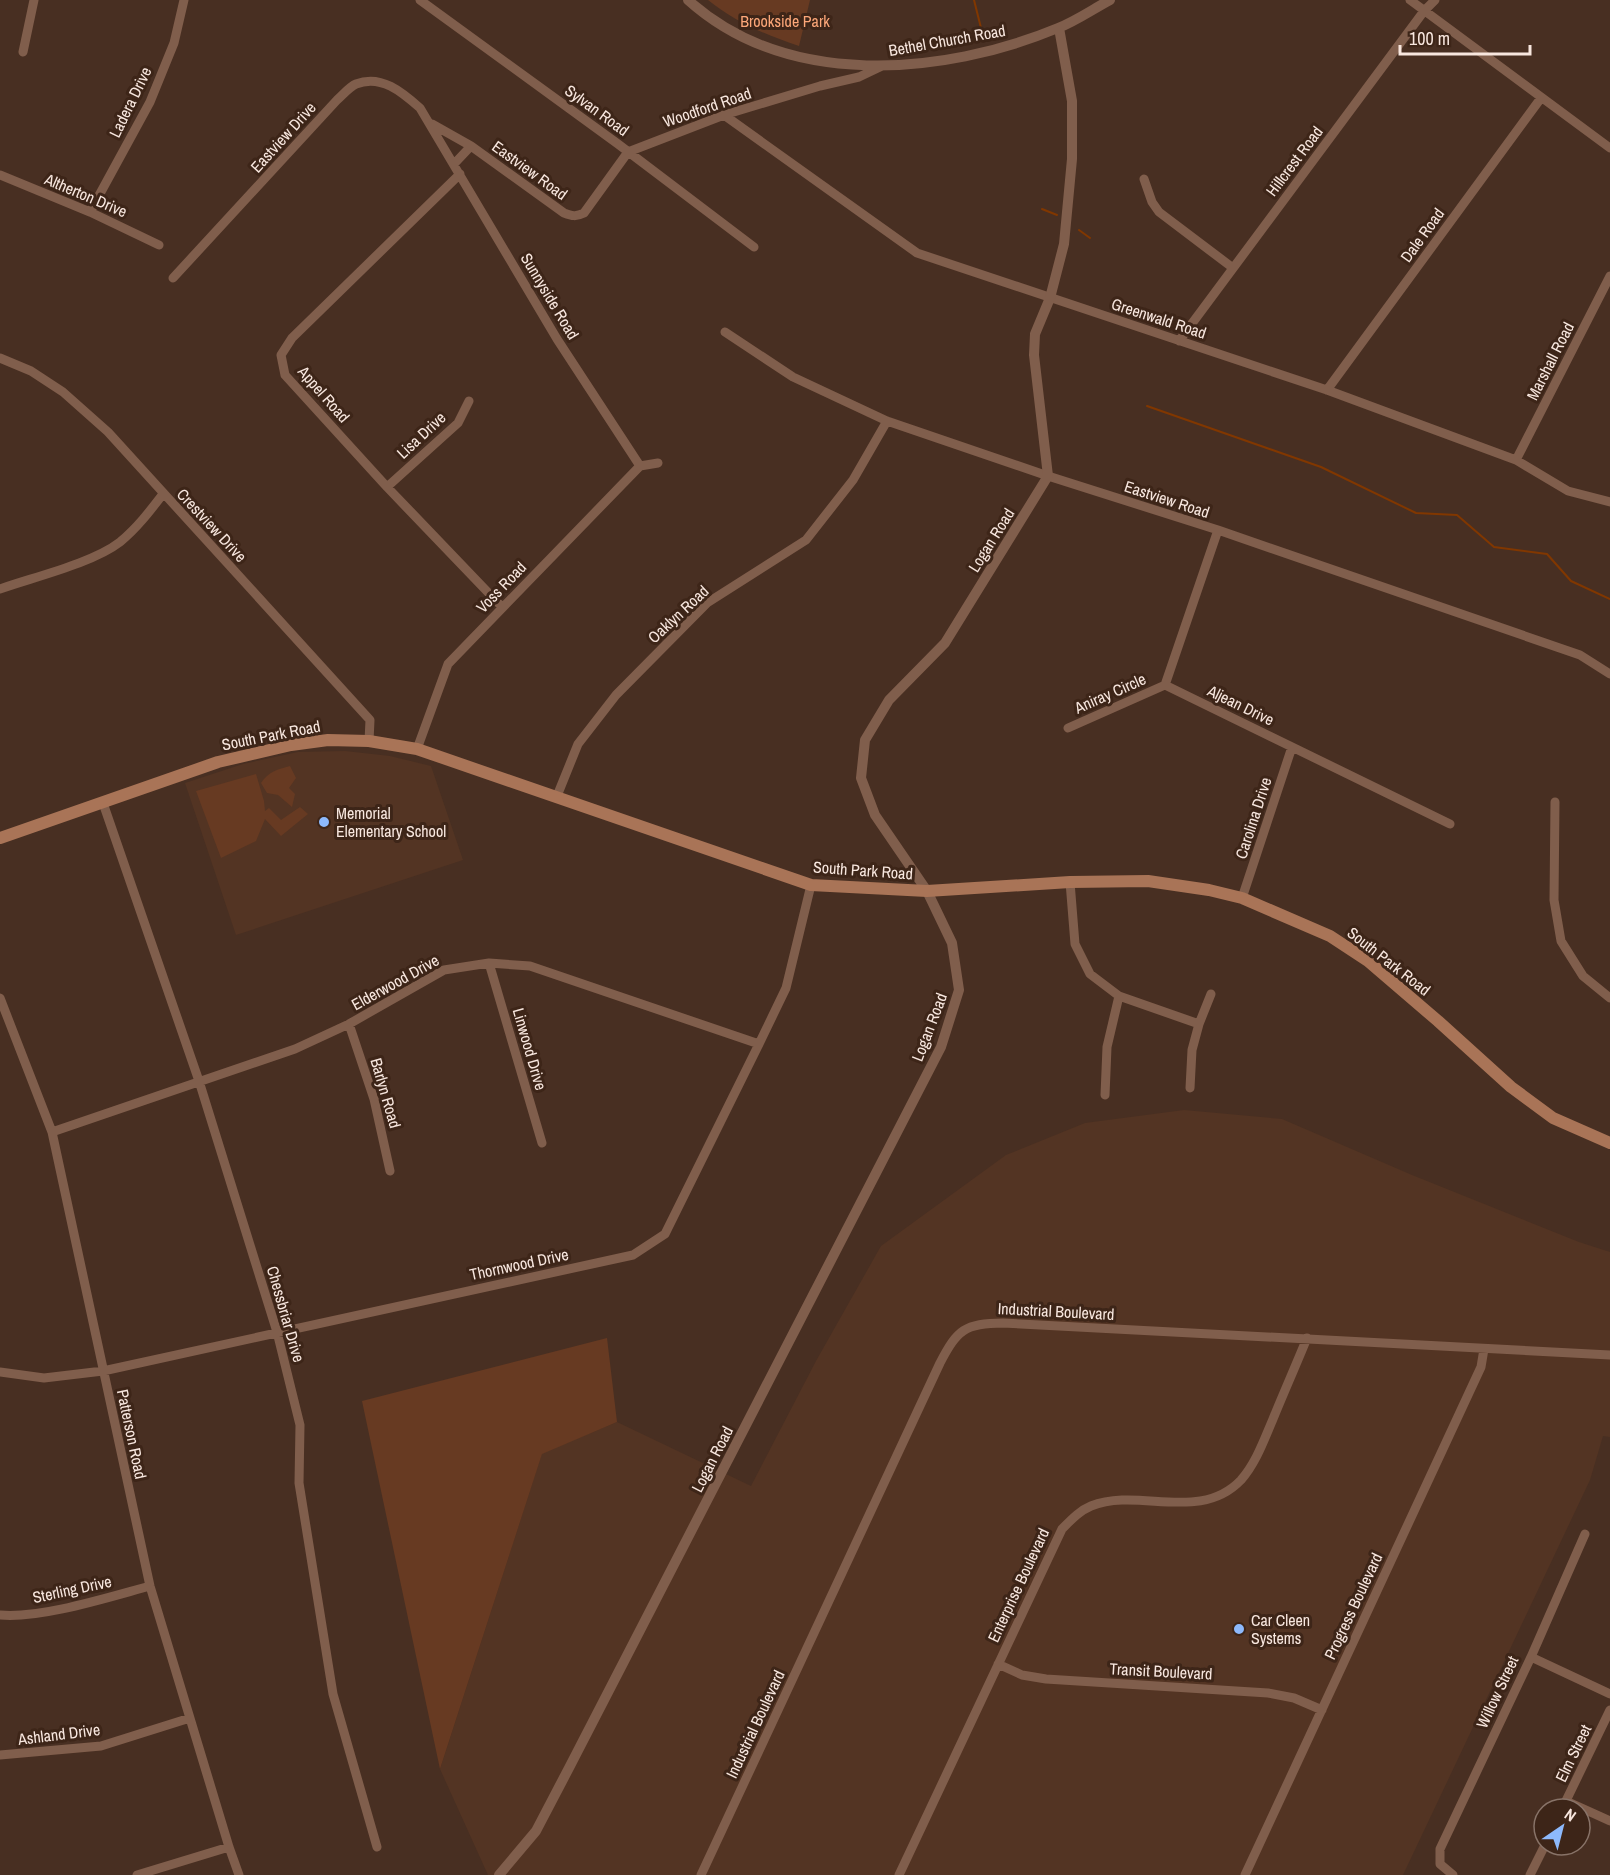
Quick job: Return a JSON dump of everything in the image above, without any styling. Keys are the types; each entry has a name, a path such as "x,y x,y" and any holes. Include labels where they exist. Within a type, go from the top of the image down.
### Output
{"main road":[{"name":"South Park Road","path":"0,838 218,762 291,745 328,740 369,741 417,749 811,885 927,891 1070,882 1148,881 1209,890 1242,898 1330,936 1359,955 1438,1021 1511,1087 1553,1118 1610,1143"}],"street":[{"path":"23,52 34,0"},
{"name":"Ladera Drive","path":"90,212 150,102 174,43 184,0"},
{"name":"Sylvan Road","path":"420,0 754,246"},
{"name":"Bethel Church Road","path":"688,0 720,26 768,47 832,64 880,67 967,55 1015,44 1059,28 1110,0"},
{"path":"1410,0 1610,148"},
{"name":"Hillcrest Road","path":"1179,341 1424,11 1435,0"},
{"path":"1048,477 1034,355 1035,334 1050,298 1064,244 1072,159 1072,101 1059,28"},
{"name":"Woodford Road","path":"628,152 724,115 820,86 859,77 880,67"},
{"name":"Eastview Drive","path":"173,278 354,85 379,81 393,88 420,108 430,123"},
{"name":"Dale Road","path":"1327,390 1541,98"},
{"name":"Greenwald Road","path":"724,115 916,253 1327,390 1516,460 1568,491 1610,502"},
{"name":"Eastview Road","path":"430,123 471,146 564,213 573,217 584,213 628,152"},
{"name":"Sunnyside Road","path":"430,123 557,339 640,466"},
{"name":"Eastview Road","path":"454,164 471,146"},
{"name":"Appel Road","path":"460,174 292,338 281,355 285,375 387,487 502,607"},
{"name":"Altherton Drive","path":"0,176 90,212 159,245"},
{"path":"1144,179 1152,202 1159,212 1233,268"},
{"name":"Marshall Road","path":"1516,460 1610,276"},
{"name":"Eastview Road","path":"725,332 793,377 887,421 1580,654 1610,674"},
{"name":"Crestview Drive","path":"0,358 31,371 63,392 108,432 370,720 369,741"},
{"name":"Lisa Drive","path":"387,487 458,423 469,401"},
{"name":"Oaklyn Road","path":"557,796 578,744 616,695 707,603 806,540 853,480 887,421"},
{"path":"640,466 658,463"},
{"name":"Voss Road","path":"417,749 448,664 640,466"},
{"name":"Logan Road","path":"499,1875 536,1831 940,1047 958,990 952,943 927,891 875,815 861,778 865,740 889,700 945,643 1048,477"},
{"path":"0,589 98,556 119,543 137,526 163,494"},
{"path":"1165,685 1218,531"},
{"name":"Aniray Circle","path":"1068,728 1165,685"},
{"name":"Aljean Drive","path":"1165,685 1450,824"},
{"name":"Carolina Drive","path":"1242,898 1292,747"},
{"path":"1555,802 1554,900 1561,941 1582,975 1610,998"},
{"name":"Chessbriar Drive","path":"103,803 199,1082 277,1332 300,1425 299,1483 333,1694 377,1847"},
{"path":"1070,882 1075,944 1090,974 1119,996 1199,1024"},
{"name":"Thornwood Drive","path":"0,1372 44,1378 103,1371 633,1255 665,1234 786,988 811,885"},
{"name":"Elderwood Drive","path":"52,1132 295,1049 349,1024 444,970 489,963 530,966 759,1044"},
{"name":"Linwood Drive","path":"489,963 542,1143"},
{"path":"1190,1088 1192,1050 1211,994"},
{"path":"1105,1095 1107,1047 1119,996"},
{"name":"Patterson Road","path":"0,998 52,1132 150,1586 237,1874"},
{"name":"Barlyn Road","path":"349,1024 374,1099 390,1171"},
{"name":"Industrial Boulevard","path":"701,1875 940,1363 951,1342 961,1332 974,1325 1003,1323 1610,1355"},
{"name":"Enterprise Boulevard","path":"899,1875 1062,1528 1074,1516 1089,1507 1107,1501 1184,1503 1211,1499 1229,1490 1250,1470 1307,1338"},
{"name":"Progress Boulevard","path":"1245,1875 1481,1367 1484,1349"},
{"name":"Willow Street","path":"1453,1875 1440,1864 1440,1849 1585,1533"},
{"name":"Sterling Drive","path":"0,1615 12,1616 61,1608 150,1586"},
{"path":"1530,1657 1610,1694"},
{"name":"Transit Boulevard","path":"998,1664 1022,1675 1046,1679 1268,1693 1294,1698 1322,1710"},
{"name":"Elm Street","path":"1568,1797 1610,1710"},
{"name":"Ashland Drive","path":"0,1755 101,1746 190,1718"},
{"path":"1592,1815 1610,1821"},
{"path":"137,1875 229,1846"},
{"path":"1530,1875 1539,1857"}],"shaded area":[{"name":"Memorial Elementary School","path":"345,751 390,756 431,766 463,860 236,935 185,783 243,764 298,752"},
{"path":"1184,1110 1282,1119 1412,1175 1579,1242 1610,1252 1610,1437 1603,1436 1590,1480 1403,1875 488,1875 440,1769 542,1453 617,1422 751,1486 816,1361 881,1246 1006,1155 1085,1123"}],"green space":[{"name":"Brookside Park","path":"708,0 810,0 799,46 751,27"},
{"path":"290,766 296,778 289,788 295,794 292,807 278,795 267,793 261,783 267,776"},
{"path":"256,774 265,811 269,808 281,820 300,807 308,814 281,836 265,819 256,841 221,858 196,791"},
{"path":"607,1338 617,1422 542,1454 440,1769 362,1401"}],"waterway":[{"path":"974,0 984,40"},
{"path":"1042,209 1057,215"},
{"path":"1079,230 1090,238"},
{"path":"1147,406 1321,467 1416,513 1457,515 1494,547 1547,554 1571,581 1610,599"}],"place":[{"name":"Memorial Elementary School","path":"324,822"},
{"name":"Car Cleen Systems","path":"1239,1629"}]}
